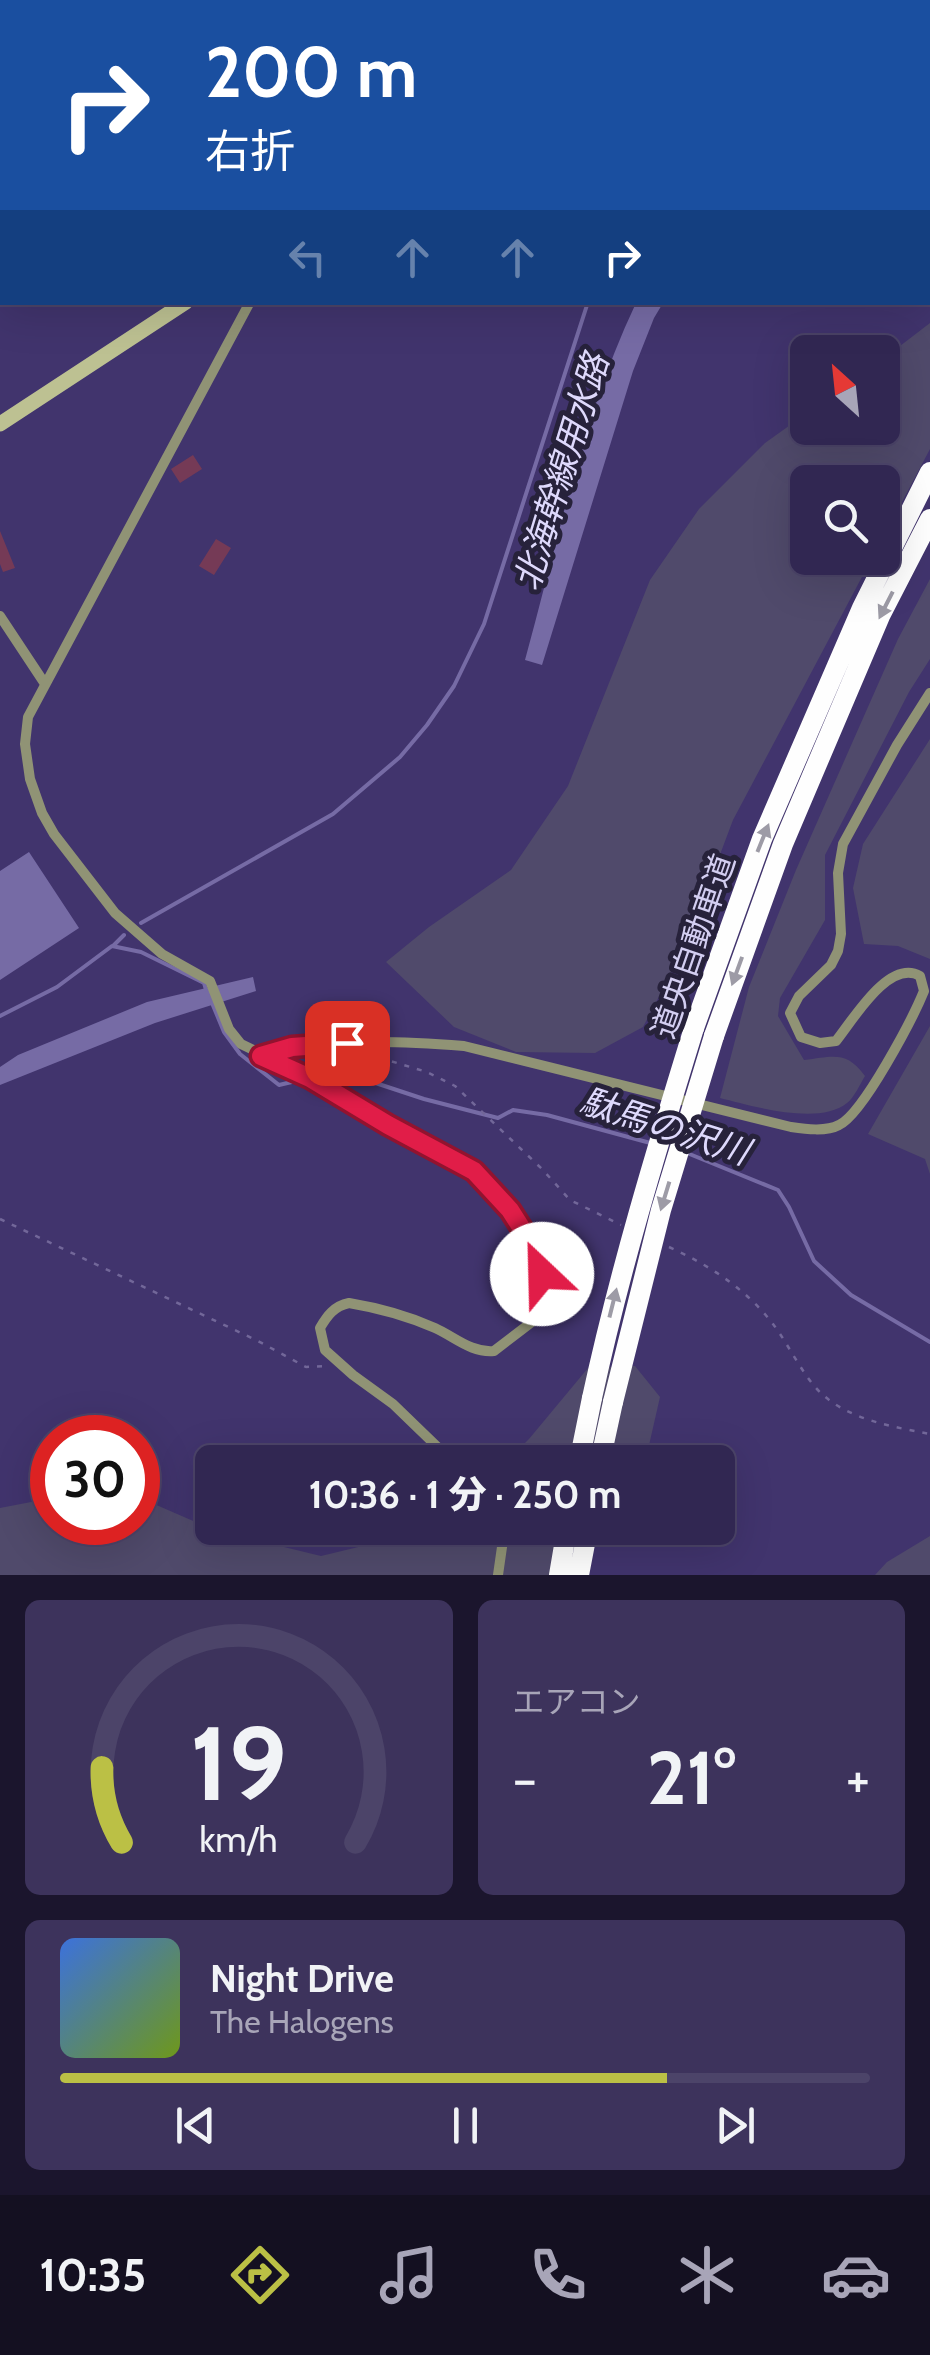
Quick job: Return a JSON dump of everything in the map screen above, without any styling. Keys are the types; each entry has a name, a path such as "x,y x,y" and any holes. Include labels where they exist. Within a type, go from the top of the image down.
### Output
{"highway":[{"name":"道央自動車道","path":"585,1445 661,1210 704,1032 762,839 862,608 930,472"},
{"name":"道央自動車道","path":"704,1032 880,616 930,519"},
{"name":"道央自動車道","path":"601,1445 602,1400"},
{"path":"559,1575 564,1545"},
{"path":"579,1575 585,1545"}],"main road":[{"path":"0,424 181,305"}],"street":[{"path":"248,305 28,717 25,744 30,779 42,813 72,858 115,912 162,954 210,981 229,1030 241,1044 310,1078 474,1171 510,1210 538,1254 547,1293 542,1315 494,1351 465,1345 403,1316 349,1303 329,1314 320,1328 325,1350 393,1404 435,1445"},
{"path":"0,616 46,684"},
{"path":"261,1056 292,1047 347,1043 464,1046 791,1127 839,1126 867,1095 914,1016 924,991 920,976 900,972 886,980 836,1041 820,1043 801,1037 790,1012 799,996 831,965 838,951 842,934 838,873 843,844 897,744 930,693"},
{"path":"498,1575 502,1545"}],"path":[{"path":"0,1219 258,1340 306,1367 342,1365"}],"shaded area":[{"path":"635,305 662,305 633,371 542,665 525,660 586,434"},
{"path":"930,323 930,449 900,506 900,465 790,465 790,575 863,575 733,820 686,945 643,1027 595,1053 516,1052 454,1027 386,962 511,870 568,786 650,580 699,509 765,443 790,425 790,445 900,445 900,346"},
{"path":"930,579 930,659 825,855 825,920 780,998 778,1016 804,1060 845,1059 865,1076 847,1103 820,1113 785,1112 720,1098 749,987 796,870 898,639"},
{"path":"930,739 930,959 898,946 864,944 853,888 863,844"},
{"path":"29,852 79,928 0,980 0,871"},
{"path":"253,977 256,991 155,1023 0,1085 0,1067 18,1055 147,1002"},
{"path":"930,1026 930,1174 925,1159 868,1134"},
{"path":"635,1366 660,1397 649,1445 523,1445 529,1439 588,1368"},
{"path":"30,1502 30,1545 160,1545 160,1507 195,1522 195,1545 276,1545 321,1556 367,1545 572,1545 556,1575 0,1575 0,1508"},
{"path":"930,1536 930,1575 875,1575 887,1562"}],"building":[{"path":"193,455 202,469 180,483 171,469"},
{"path":"0,531 15,568 3,572 0,564"},
{"path":"216,539 231,548 214,575 199,566"}],"waterway":[{"name":"北海幹線用水路","path":"141,923 333,814 400,757 427,725 454,686 484,624 587,305"},
{"path":"113,946 124,935"},
{"name":"駄馬の沢川","path":"0,1016 57,987 112,946 141,952 204,983 206,990"},
{"name":"駄馬の沢川","path":"212,1003 224,1032 240,1054 279,1085 296,1081"},
{"name":"駄馬の沢川","path":"324,1066 498,1118 513,1110 547,1115 654,1144"},
{"name":"駄馬の沢川","path":"687,1153 778,1190 814,1261 851,1295 930,1342"}],"route":[{"path":"347,1043 292,1047 261,1056 310,1078 474,1171 510,1210 538,1254 542,1274"}]}
